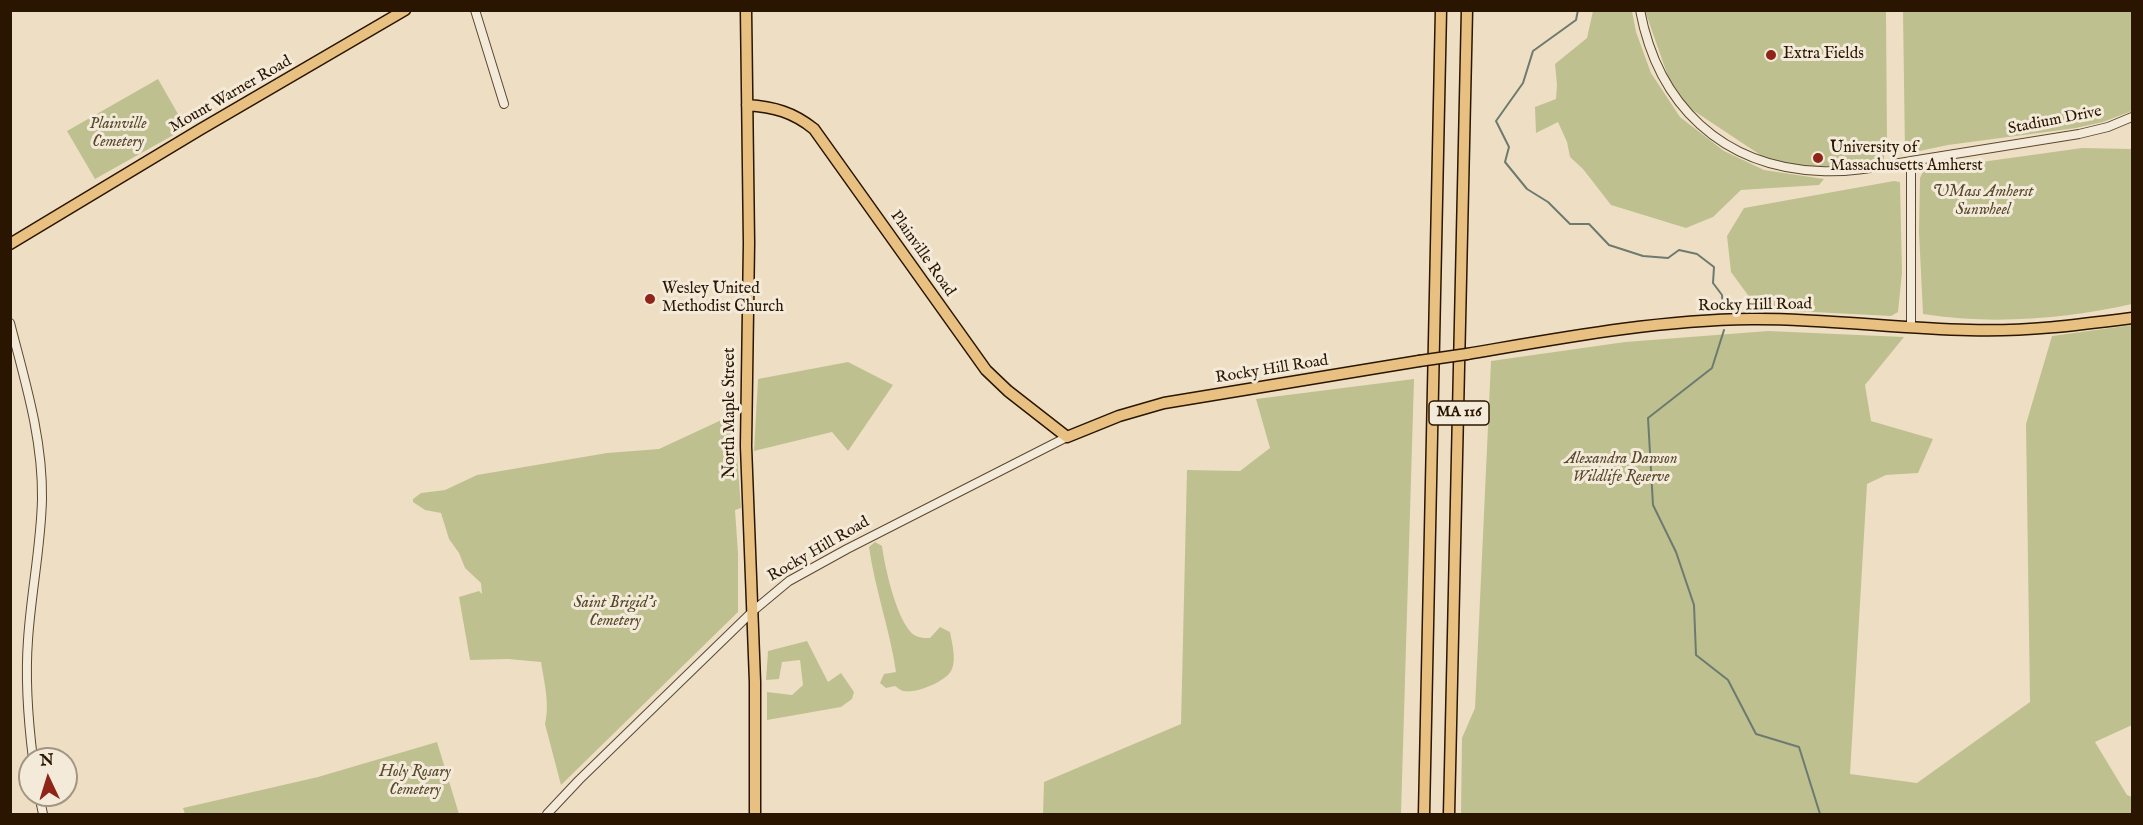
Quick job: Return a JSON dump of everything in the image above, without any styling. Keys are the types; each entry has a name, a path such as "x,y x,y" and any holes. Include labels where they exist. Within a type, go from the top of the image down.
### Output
{"main road":[{"name":"Mount Warner Road","path":"10,244 405,10"},
{"name":"North Maple Street","path":"746,10 748,243 746,446 755,682 755,814"},
{"name":"MA 116","path":"1424,814 1441,10"},
{"name":"MA 116","path":"1449,814 1467,10"},
{"name":"Plainville Road","path":"747,105 780,109 803,120 814,129 986,370 1008,391 1067,437"},
{"name":"Rocky Hill Road","path":"1067,437 1119,416 1164,403 1648,326 1695,321 1798,319 1971,330 2024,329 2133,318"}],"street":[{"path":"475,10 504,104"},
{"name":"Stadium Drive","path":"1640,10 1652,53 1671,93 1695,121 1732,147 1769,164 1810,171 1841,171 2079,134 2108,127 2133,117"},
{"path":"1911,161 1911,327"},
{"path":"10,324 33,415 42,475 41,523 26,669 28,729 31,747"},
{"name":"Rocky Hill Road","path":"545,814 753,611 789,581 837,554 1067,437"}],"green space":[{"path":"1593,11 1632,11 1636,32 1651,73 1680,117 1724,151 1764,170 1824,179 1819,185 1741,190 1713,217 1686,228 1611,205 1583,169 1570,157 1567,142 1558,122 1536,133 1535,107 1556,99 1555,64 1587,38"},
{"name":"Extra Fields","path":"1645,11 1886,11 1887,141 1884,141 1884,166 1777,166 1676,99"},
{"path":"1903,11 2132,11 2132,111 2103,122 2076,128 1948,145 1905,154"},
{"name":"Plainville Cemetery","path":"158,79 186,128 95,179 67,131"},
{"name":"UMass Amherst Sunwheel","path":"2082,148 2132,149 2132,304 2055,317 2028,319 1975,319 1923,314 1919,232 1920,178 1924,170"},
{"path":"1894,181 1900,182 1902,273 1898,312 1891,316 1774,310 1750,298 1731,272 1727,236 1744,208"},
{"name":"Alexandra Dawson Wildlife Reserve","path":"2132,325 2132,725 2095,742 2127,795 2132,797 2132,814 1461,814 1462,738 1475,708 1491,361 1625,342 1768,331 1904,337 1865,385 1871,421 1933,439 1918,473 1886,475 1867,484 1850,774 1917,783 2030,702 2026,424 2052,336"},
{"path":"848,362 893,385 848,451 832,432 754,451 758,379"},
{"path":"1414,379 1401,814 1043,814 1044,782 1181,724 1187,470 1240,471 1270,448 1256,399"},
{"name":"Saint Brigid's Cemetery","path":"730,416 735,429 741,508 735,510 738,612 561,785 545,724 547,701 541,662 508,659 470,660 459,597 479,591 482,594 481,583 465,568 459,553 449,539 441,513 425,510 413,502 413,499 421,493 445,490 477,475 607,453 659,449"},
{"path":"875,542 882,546 895,601 911,633 930,638 940,627 950,632 954,657 953,667 943,679 922,689 903,691 895,686 886,688 880,683 884,674 896,672 869,547"},
{"path":"807,641 828,682 841,673 854,692 852,699 841,707 767,720 767,692 792,695 803,685 800,660 782,662 779,679 766,680 768,651"},
{"name":"Holy Rosary Cemetery","path":"437,742 459,814 185,814 183,808 318,777"}],"waterway":[{"path":"1578,10 1576,20 1533,51 1523,83 1496,121 1509,147 1505,162 1527,189 1548,202 1570,224 1589,224 1609,245 1643,256 1668,258 1679,250 1697,254 1714,267 1713,283 1722,295 1723,310"},
{"path":"1724,330 1712,368 1648,418 1653,505 1676,552 1694,605 1696,655 1728,680 1756,734 1799,747 1820,814"}],"place":[{"name":"Extra Fields","path":"1771,55"},
{"name":"University of Massachusetts Amherst","path":"1818,158"},
{"name":"Wesley United Methodist Church","path":"650,299"}]}
